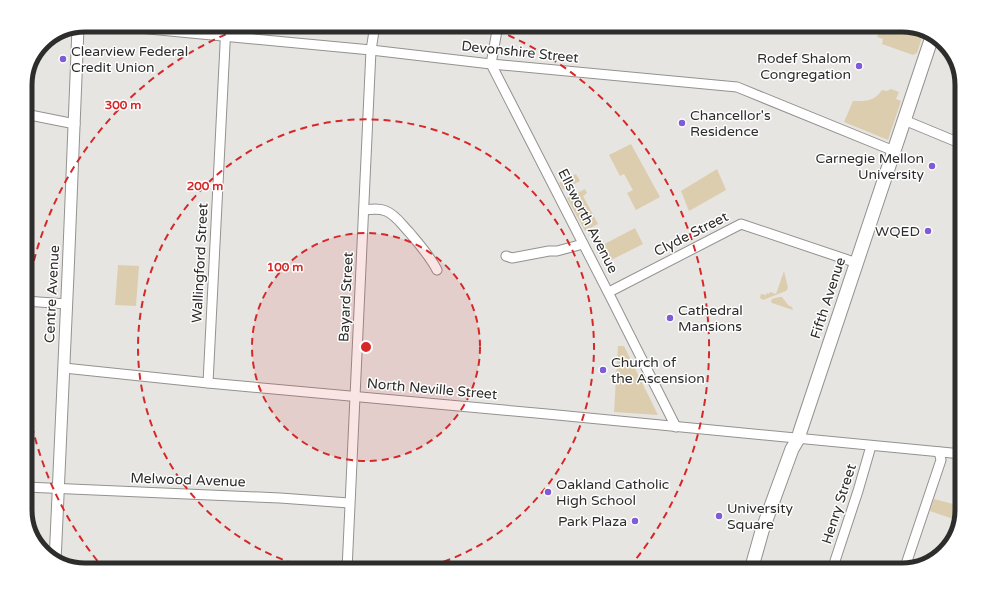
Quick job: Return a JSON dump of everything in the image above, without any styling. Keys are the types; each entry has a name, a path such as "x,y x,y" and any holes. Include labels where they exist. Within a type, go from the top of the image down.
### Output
{"highway":[{"name":"Fifth Avenue","path":"753,563 762,531 792,449 798,438 931,41"}],"main road":[{"name":"Centre Avenue","path":"55,554 78,33"}],"street":[{"name":"Devonshire Street","path":"182,32 371,50 491,64 737,87 894,151"},
{"name":"Wallingford Street","path":"208,383 225,32"},
{"name":"Bayard Street","path":"346,563 371,50 374,32"},
{"path":"491,64 497,32"},
{"name":"Ellsworth Avenue","path":"491,64 609,292 676,427"},
{"path":"32,115 75,124"},
{"path":"904,120 955,141"},
{"path":"364,210 382,210 397,218 427,253 437,270"},
{"name":"Clyde Street","path":"609,292 741,224 857,263"},
{"path":"506,256 512,258 549,251 557,251 584,244"},
{"path":"32,302 67,304"},
{"name":"North Neville Street","path":"64,368 955,453"},
{"name":"Henry Street","path":"834,563 871,446"},
{"path":"906,563 941,460 939,452"},
{"name":"Melwood Avenue","path":"32,487 280,498 349,503"}],"shaded area":[{"path":"879,32 909,32 922,36 917,53 913,55 882,44 883,39 877,37"},
{"path":"891,89 899,92 896,99 901,101 888,140 844,122 853,101 869,100 876,97 882,90 887,91"},
{"path":"631,144 660,197 636,210 627,193 633,190 624,174 620,176 609,155"},
{"path":"717,169 726,190 689,211 681,191"},
{"path":"576,174 580,181 563,190 559,183"},
{"path":"585,189 587,193 583,196 598,224 585,231 567,198"},
{"path":"635,228 643,244 605,263 597,248"},
{"path":"118,265 139,266 136,306 115,305"},
{"path":"784,271 788,288 786,291 763,300 760,298 761,294 766,295 770,292 776,294"},
{"path":"782,297 793,310 771,302 772,299"},
{"path":"618,346 624,346 658,415 614,412"},
{"path":"934,499 955,504 954,519 930,511"}],"place":[{"name":"Clearview Federal Credit Union","path":"63,59"},
{"name":"Rodef Shalom Congregation","path":"859,66"},
{"name":"Chancellor's Residence","path":"682,123"},
{"name":"Carnegie Mellon University","path":"932,166"},
{"name":"WQED","path":"928,231"},
{"name":"Cathedral Mansions","path":"670,318"},
{"name":"Church of the Ascension","path":"603,370"},
{"name":"Oakland Catholic High School","path":"548,492"},
{"name":"University Square","path":"719,516"},
{"name":"Park Plaza","path":"635,521"}]}
